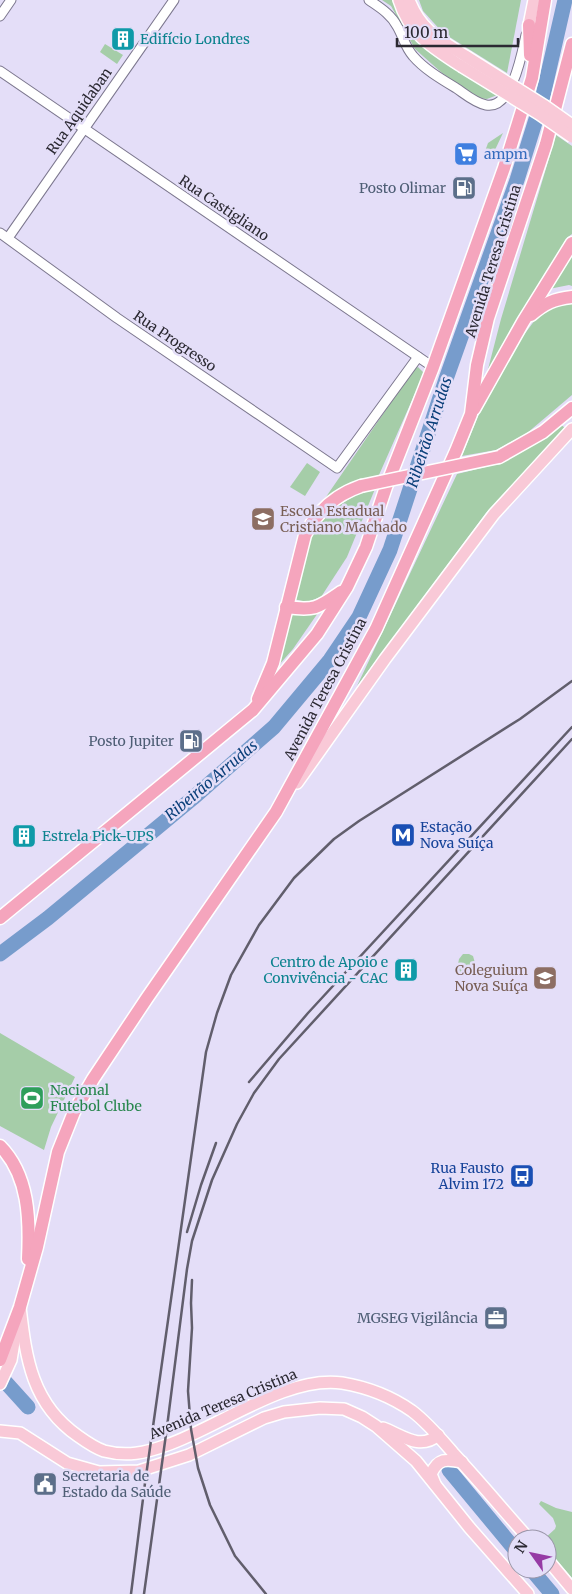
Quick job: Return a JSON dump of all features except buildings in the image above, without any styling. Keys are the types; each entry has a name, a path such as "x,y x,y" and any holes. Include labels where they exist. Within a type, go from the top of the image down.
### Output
{"highway":[{"name":"Avenida Teresa Cristina","path":"0,918 254,710 317,634 347,587 366,547 386,487 434,367 504,168 532,78 545,0"},
{"path":"529,25 532,78"},
{"name":"Avenida Teresa Cristina","path":"20,1307 37,1247 58,1152 74,1112 93,1079 147,998 276,812 376,629 456,451 471,414 477,364 488,318 546,144 572,44"},
{"path":"471,414 523,322 572,243"},
{"path":"523,322 542,305 558,298 572,296"},
{"path":"254,710 273,663 304,535 313,520 324,508 350,490 361,486 499,457 543,432 572,408"},
{"path":"286,607 313,609 322,606 347,587"},
{"path":"0,1146 7,1153 17,1171 28,1205 29,1239 20,1307 4,1359"}],"main road":[{"path":"399,0 419,36 430,45 464,61 545,106 572,125"},
{"path":"409,0 419,20 427,30 464,61 572,137"},
{"path":"529,25 534,0"},
{"path":"276,812 385,659 494,514 572,429"},
{"name":"Avenida Teresa Cristina","path":"20,1307 30,1371 48,1409 64,1427 103,1450 126,1454 142,1453 187,1438 281,1392 300,1385 318,1382 342,1383 366,1389 394,1400 413,1412 438,1435 520,1529"},
{"path":"0,1384 4,1359"},
{"path":"0,1431 20,1433 67,1463 99,1472 139,1471 189,1455 264,1418 284,1412 320,1408 344,1408 376,1426 416,1460 469,1527 528,1594"},
{"path":"376,1426 421,1443 431,1441 438,1435"},
{"path":"411,1439 428,1426"},
{"path":"436,1485 432,1474 434,1466 440,1461 462,1462"},
{"path":"557,1572 572,1589"}],"street":[{"path":"0,16 11,0"},
{"name":"Rua Aquidaban","path":"4,235 84,128 174,0"},
{"path":"369,0 388,14 396,24 407,48 419,62 477,103 484,105 496,105 502,101 516,75 529,25"},
{"name":"Rua Castigliano","path":"0,71 434,367"},
{"name":"Rua Progresso","path":"4,235 117,318 337,468 418,357"}],"green space":[{"path":"382,0 399,0 500,94 487,99 478,98 442,73 415,49 391,6"},
{"path":"419,0 521,0 507,73 443,33 423,11"},
{"path":"105,44 123,55 117,64 100,52"},
{"path":"503,133 494,152 483,157 488,143"},
{"path":"556,135 572,146 572,234 568,237 487,373 501,319"},
{"path":"572,249 572,286 549,289"},
{"path":"572,300 572,395 526,434 496,450 462,456 478,416 523,336 547,304"},
{"path":"418,367 424,373 379,475 363,480 317,510 414,369"},
{"path":"561,425 565,429 563,433 486,513 357,686 457,474 502,463"},
{"path":"307,463 320,472 305,496 290,487"},
{"path":"375,489 347,557 321,597 307,602 293,599 305,541 326,515 336,507 356,495"},
{"path":"320,610 293,649 278,666 291,611"},
{"path":"463,954 473,956 475,963 470,973 466,976 457,970 459,959"},
{"name":"Nacional Futebol Clube","path":"0,1033 75,1077 51,1127 44,1150 0,1126"},
{"path":"541,1501 556,1508 572,1512 572,1578 557,1560 557,1529 555,1529 556,1526 553,1518 539,1504"}],"waterway":[{"name":"Ribeirão Arrudas","path":"0,954 48,918 193,798 274,727 330,660 359,617 390,550 446,379 517,180 542,100 565,0"},
{"name":"Ribeirão Arrudas","path":"0,1376 28,1407"},
{"name":"Ribeirão Arrudas","path":"449,1470 507,1540"},
{"name":"Ribeirão Arrudas","path":"539,1579 552,1594"}],"railway":[{"path":"131,1594 206,1052 217,1013 231,975 259,925 294,878 334,839 359,821 520,719 572,681"},
{"path":"249,1082 308,1013 572,727"},
{"path":"144,1594 192,1241 212,1180 237,1124 254,1093 279,1059 572,739"},
{"path":"187,1232 216,1143"},
{"path":"192,1280 192,1328 188,1391 191,1429 198,1468 210,1505 235,1556 266,1594"}],"place":[{"name":"Edifício Londres","path":"123,39"},
{"name":"ampm","path":"466,154"},
{"name":"Posto Olimar","path":"464,188"},
{"name":"Escola Estadual Cristiano Machado","path":"263,519"},
{"name":"Posto Jupiter","path":"191,741"},
{"name":"Estação Nova Suíça","path":"403,835"},
{"name":"Estrela Pick-UPS","path":"24,836"},
{"name":"Centro de Apoio e Convivência - CAC","path":"406,970"},
{"name":"Coleguium Nova Suíça","path":"545,978"},
{"name":"Nacional Futebol Clube","path":"32,1098"},
{"name":"Rua Fausto Alvim 172","path":"522,1176"},
{"name":"MGSEG Vigilância","path":"496,1318"},
{"name":"Secretaria de Estado da Saúde","path":"45,1484"}]}
